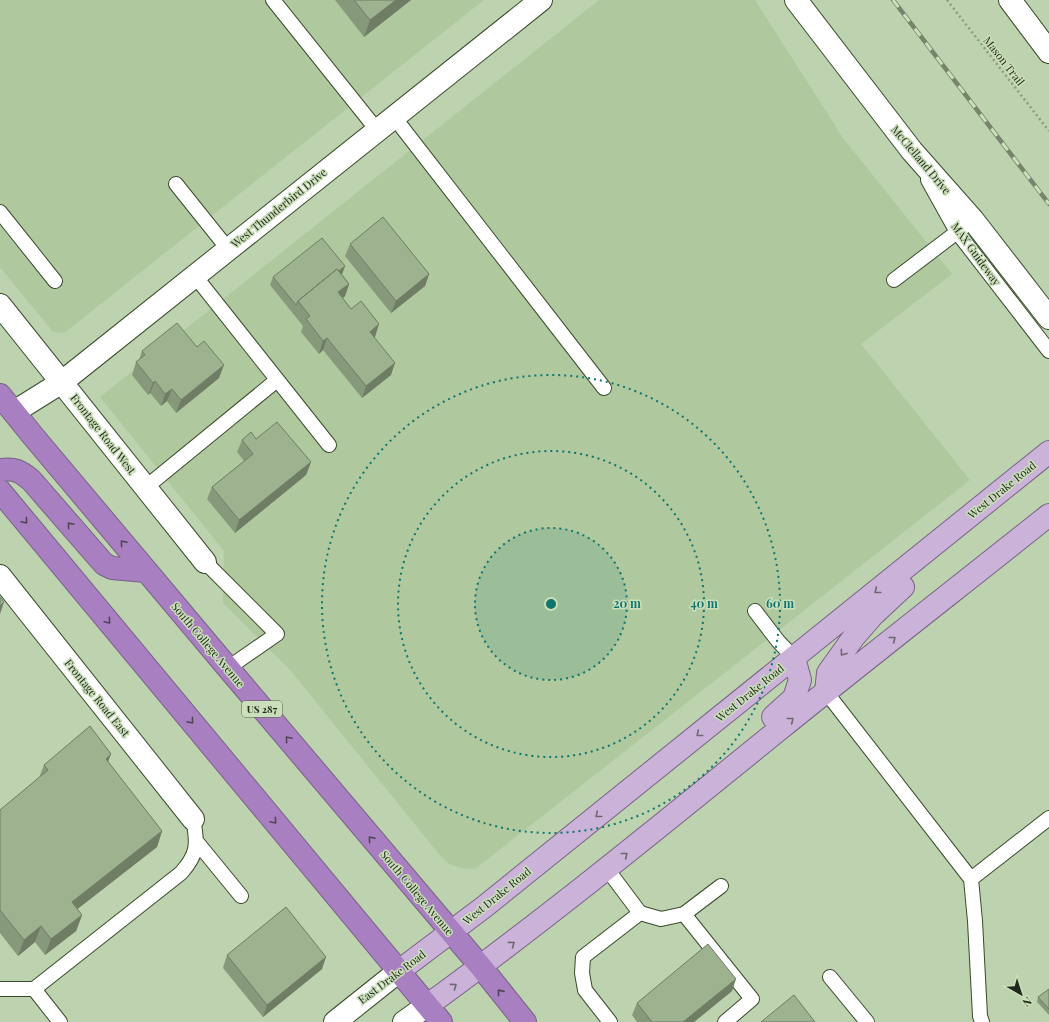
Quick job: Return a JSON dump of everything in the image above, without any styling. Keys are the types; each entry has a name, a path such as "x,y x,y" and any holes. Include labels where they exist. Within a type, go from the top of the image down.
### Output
{"highway":[{"name":"South College Avenue","path":"0,395 7,414 33,436 481,967 525,1022"},
{"path":"0,470 10,468 22,472 31,480 104,564 112,568 146,571"},
{"path":"0,491 435,1014"}],"main road":[{"name":"West Drake Road","path":"451,933 1049,452"},
{"path":"435,1014 481,967 607,869 826,692 1049,515"},
{"path":"826,692 828,673 853,638 873,615 895,595 922,566 941,539"},
{"path":"719,778 751,739 794,698 800,680 794,658"},
{"name":"East Drake Road","path":"399,971 451,933"}],"street":[{"name":"West Thunderbird Drive","path":"7,414 62,382 376,130 541,0"},
{"name":"McClelland Drive","path":"796,0 912,151 965,226 1049,318"},
{"path":"1010,0 1049,52"},
{"name":"Frontage Road West","path":"0,305 205,562"},
{"name":"Frontage Road East","path":"0,576 193,819"},
{"name":"East Drake Road","path":"335,1022 399,971"},
{"path":"404,1022 435,1014"}],"lane":[{"path":"273,0 376,130"},
{"path":"394,117 604,388"},
{"path":"176,184 228,249"},
{"path":"0,212 55,281"},
{"path":"894,280 965,226"},
{"name":"MAX Guideway","path":"965,226 1049,351"},
{"path":"195,276 329,445"},
{"path":"145,488 277,380"},
{"path":"205,562 277,634 228,668"},
{"path":"755,611 778,641 794,658"},
{"path":"826,692 971,879 975,921 978,1020"},
{"path":"971,879 1049,818"},
{"path":"0,989 34,989 181,873 190,862 196,851 197,836 193,819"},
{"path":"196,841 241,896"},
{"path":"607,869 640,913 660,919 684,914 721,886"},
{"path":"610,1022 585,990 582,972 583,957 640,913"},
{"path":"684,914 752,999 725,1022"},
{"path":"830,977 867,1022"},
{"path":"34,989 60,1022"}],"path":[{"name":"Mason Trail","path":"947,0 1049,131"}],"shaded area":[{"path":"0,0 484,0 64,333 53,332 0,267"},
{"path":"599,0 755,0 843,138 952,274 861,344 970,480 475,869 461,868 449,864 438,853 291,671 223,603 224,551 100,397"}],"building":[{"path":"354,0 396,0 370,20"},
{"path":"383,217 429,274 396,301 350,244"},
{"path":"322,238 345,266 339,271 337,269 298,301 296,305 273,277"},
{"path":"337,269 349,284 338,292 351,309 361,301 379,324 370,332 395,363 366,386 327,338 323,341 306,319 310,316 298,301"},
{"path":"177,323 197,347 204,341 224,365 181,400 172,389 165,394 155,381 153,383 136,362 145,355 142,351"},
{"path":"277,422 311,462 239,520 212,487 253,454 242,440 251,432 256,439"},
{"path":"0,597 4,602 0,606"},
{"path":"90,726 111,754 106,759 162,831 72,902 82,915 51,939 41,926 24,940 0,910 0,810 48,770 44,765"},
{"path":"286,907 326,957 267,1005 227,955"},
{"path":"708,944 736,979 683,1022 652,1022 637,1003"},
{"path":"1049,989 1049,1009 1038,997"},
{"path":"794,995 815,1022 761,1022"}],"railway":[{"path":"893,0 1049,204"}]}
